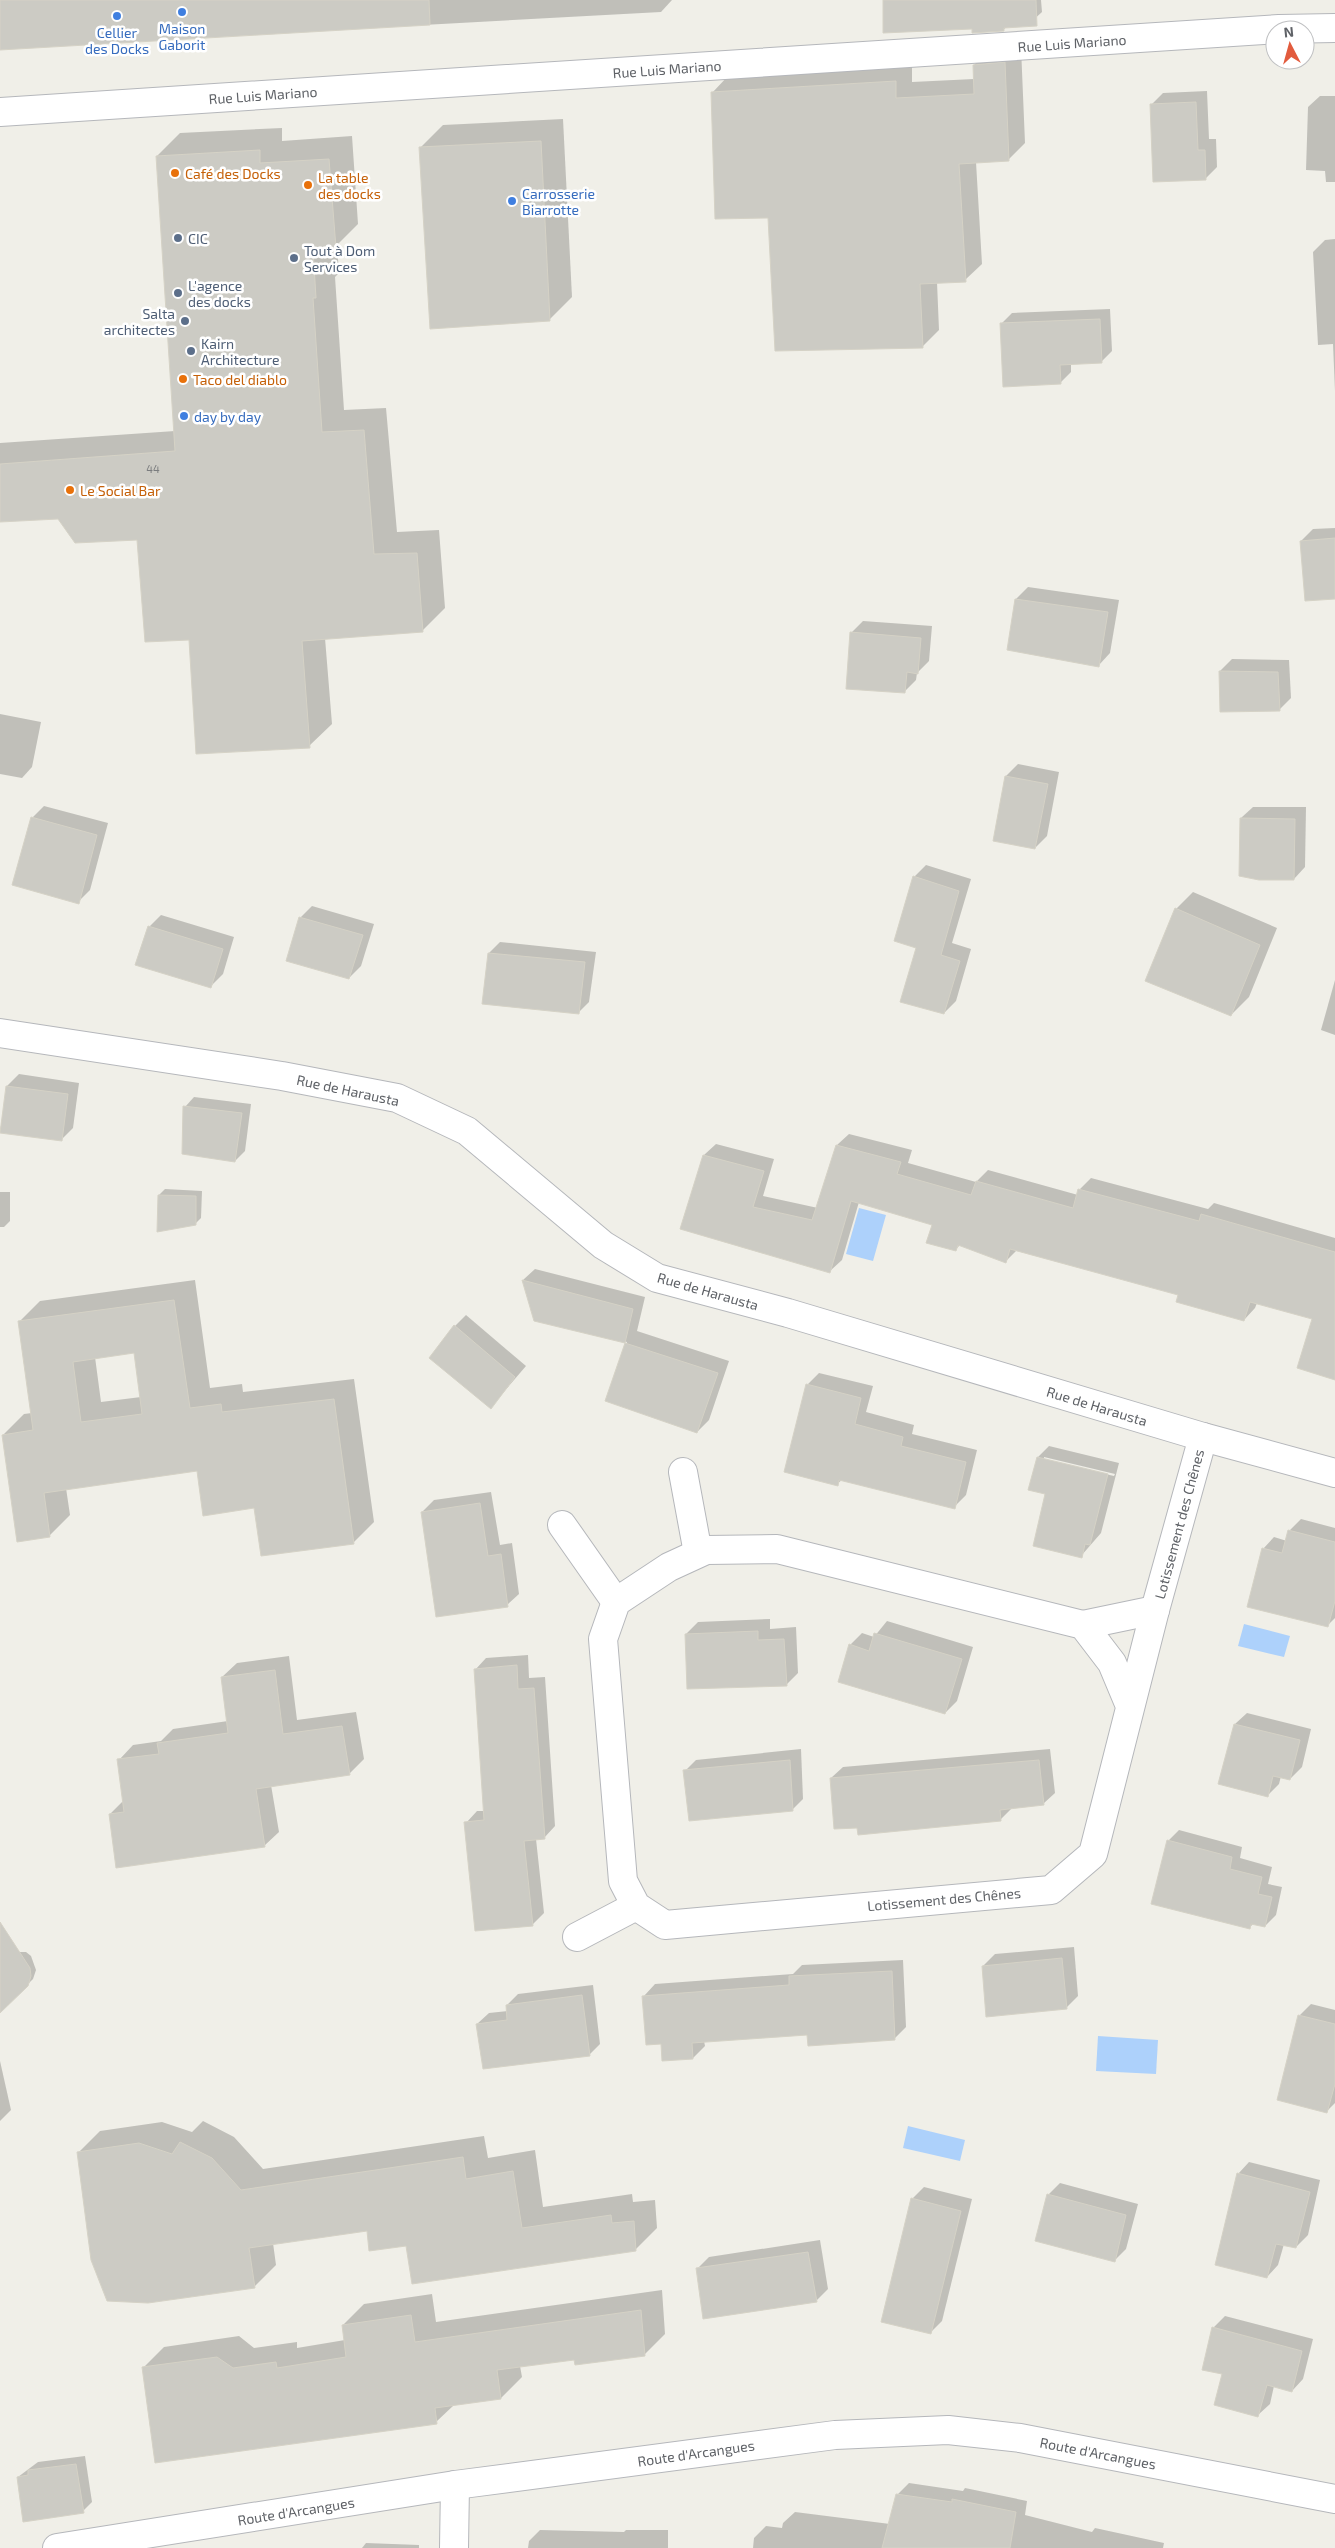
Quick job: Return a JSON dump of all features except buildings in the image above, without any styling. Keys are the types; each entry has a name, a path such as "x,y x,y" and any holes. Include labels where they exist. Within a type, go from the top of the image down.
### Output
{"street":[{"name":"Rue Luis Mariano","path":"0,112 1279,29 1335,28"},
{"name":"Rue de Harausta","path":"0,1033 282,1076 397,1098 467,1131 604,1245 657,1278 788,1313 1203,1437 1335,1473"},
{"name":"Lotissement des Chênes","path":"636,1906 665,1925 1051,1890 1093,1854 1155,1610 1203,1437"},
{"path":"684,1472 698,1553"},
{"path":"562,1525 616,1602 603,1639 624,1881 636,1906 577,1937"},
{"name":"Lotissement des Chênes","path":"616,1602 669,1567 706,1550 777,1549 1083,1625 1155,1610"},
{"path":"1083,1625 1112,1663 1130,1706"},
{"name":"Route d'Arcangues","path":"57,2548 144,2541 455,2485 836,2435 948,2430 1020,2438 1332,2492"},
{"path":"454,2548 455,2485"}],"water":[{"path":"859,1208 886,1215 873,1261 846,1254"},
{"path":"1244,1624 1290,1636 1284,1657 1238,1646"},
{"path":"1098,2036 1158,2040 1156,2074 1096,2071"},
{"path":"908,2126 965,2140 960,2161 903,2148"}],"place":[{"name":"Maison Gaborit","path":"182,12"},
{"name":"Cellier des Docks","path":"117,16"},
{"name":"Café des Docks","path":"175,173"},
{"name":"La table des docks","path":"308,185"},
{"name":"Carrosserie Biarrotte","path":"512,201"},
{"name":"CIC","path":"178,238"},
{"name":"Tout à Dom Services","path":"294,258"},
{"name":"L'agence des docks","path":"178,293"},
{"name":"Salta architectes","path":"185,321"},
{"name":"Kairn Architecture","path":"191,351"},
{"name":"Taco del diablo","path":"183,379"},
{"name":"day by day","path":"184,416"},
{"name":"Le Social Bar","path":"70,490"}]}
